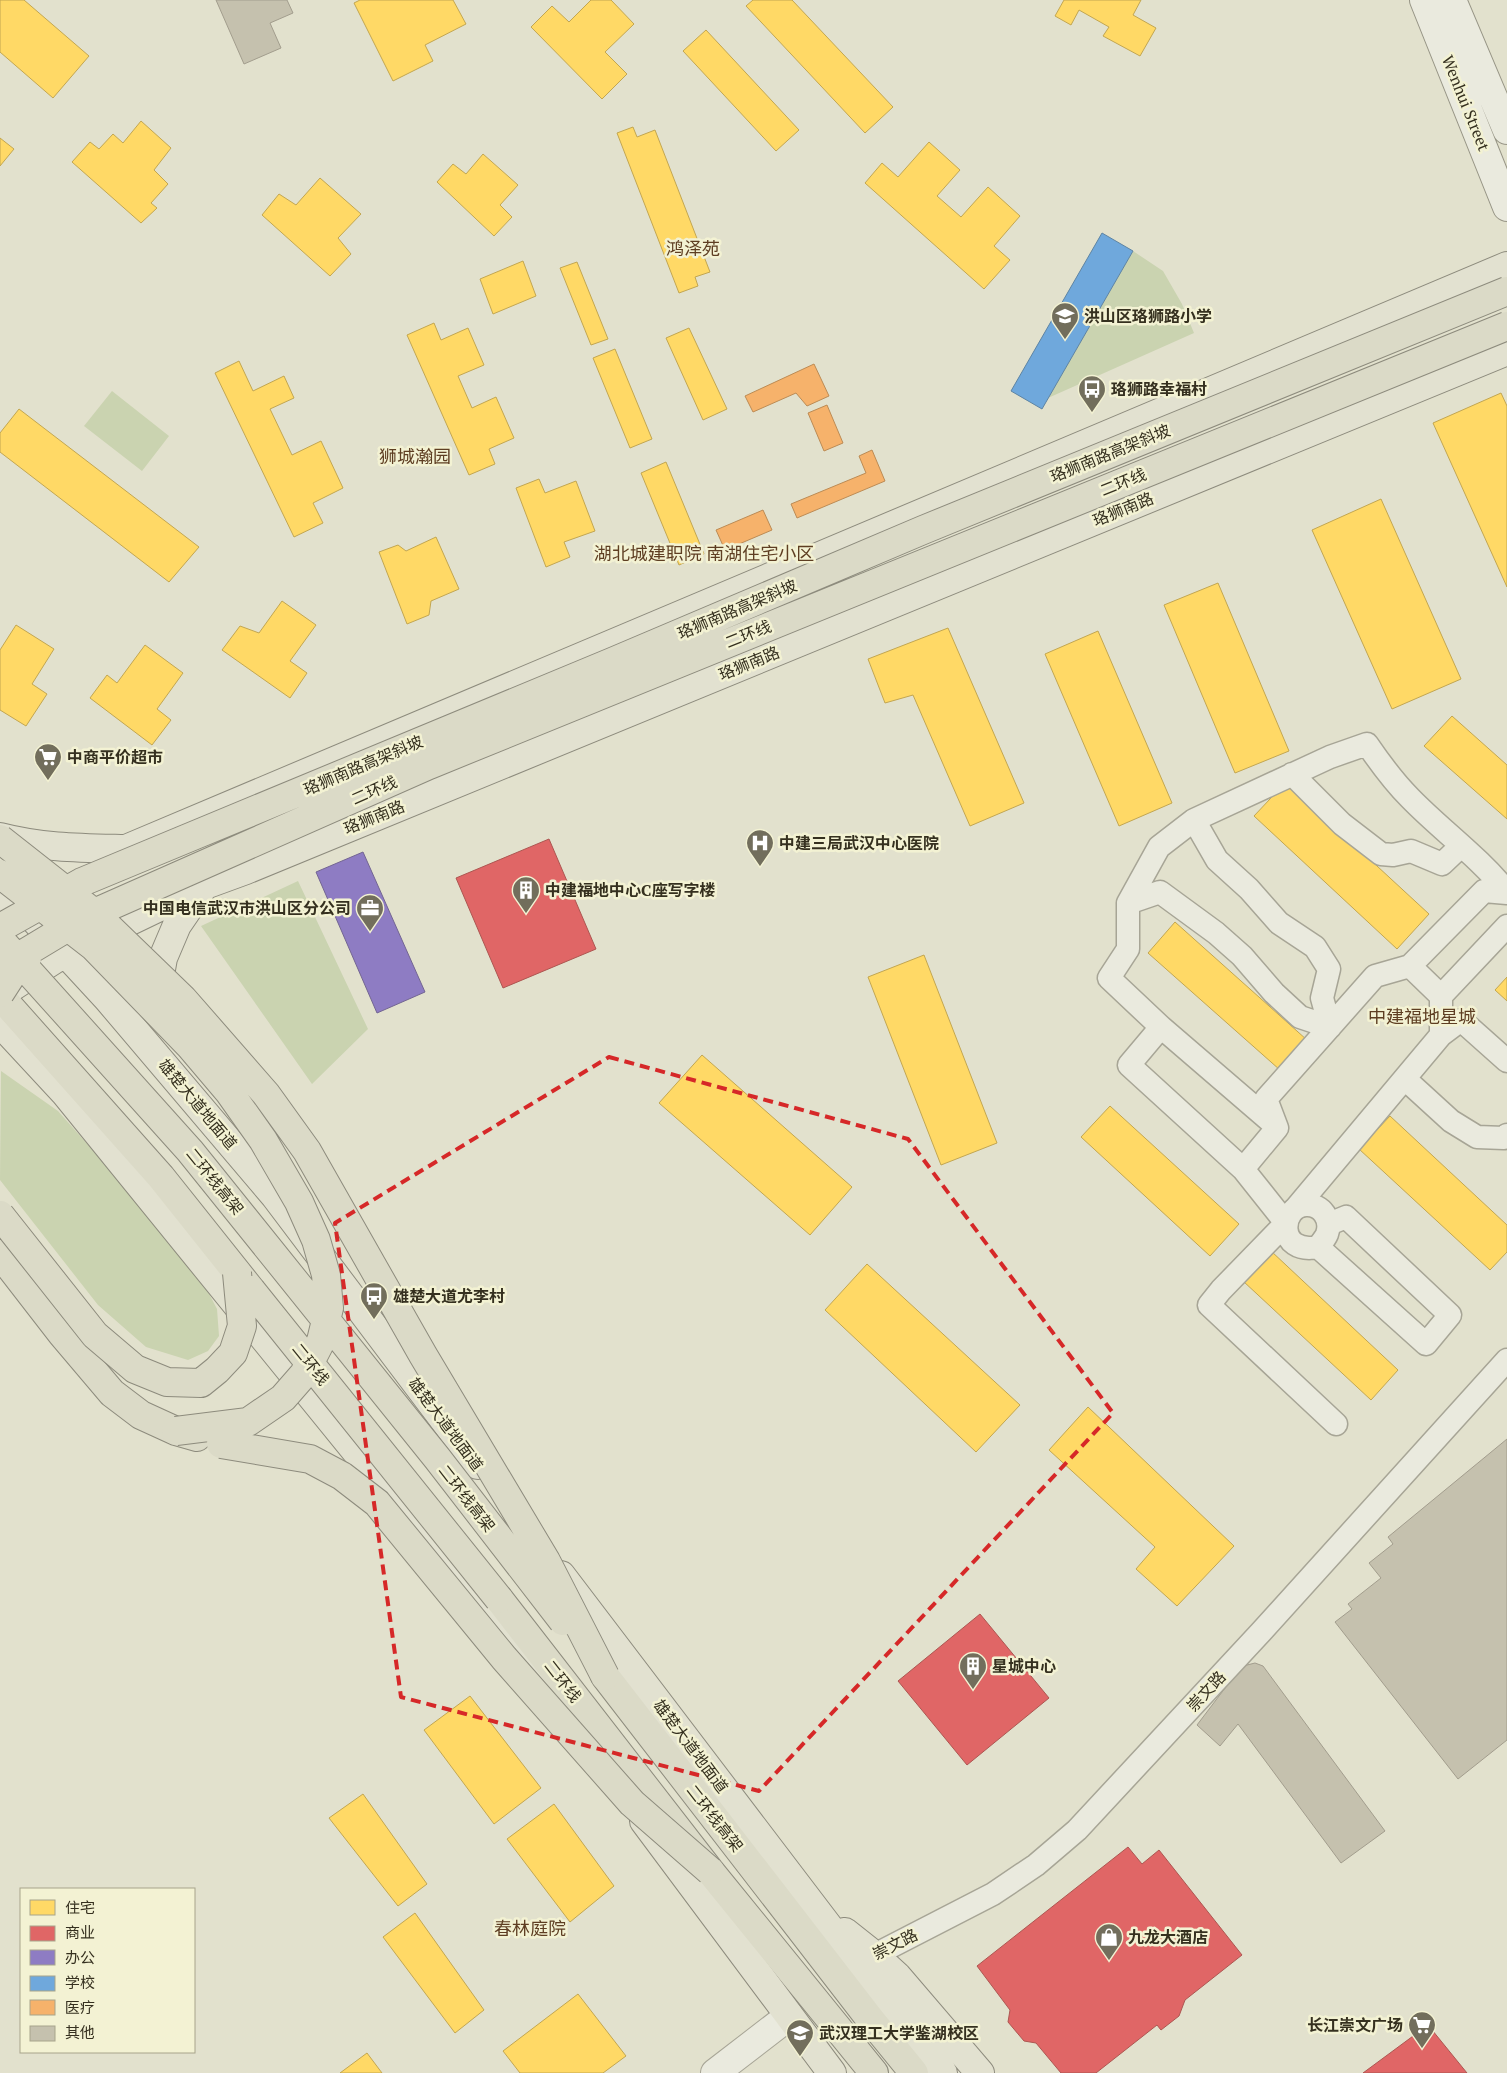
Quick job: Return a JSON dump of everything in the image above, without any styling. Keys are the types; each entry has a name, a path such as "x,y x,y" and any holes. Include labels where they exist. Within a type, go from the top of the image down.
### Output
{"highway":[{"name":"珞狮南路高架斜坡","path":"0,928 82,882 612,662 923,530 1507,291"},
{"name":"二环线","path":"0,968 83,918 429,765 1507,326"},
{"path":"0,838 94,913 183,999 266,1094 307,1151 422,1355 546,1561 605,1676"},
{"path":"0,874 94,947 190,1046 229,1092 263,1140 299,1202 316,1240 326,1275 329,1308 321,1341 304,1374 283,1398 248,1422 176,1431"},
{"name":"二环线高架","path":"0,940 190,1151 437,1458 870,2019 914,2073"},
{"path":"0,994 11,976 41,942"},
{"name":"二环线","path":"0,994 161,1177 493,1591 710,1870 874,2073"},
{"path":"0,1215 94,1335 135,1369 167,1382 201,1383 217,1370 233,1352 242,1326 244,1281"},
{"path":"0,1254 62,1334 112,1393 141,1415 176,1431 221,1444 310,1459 342,1476 377,1503 504,1658 632,1803 710,1870"}],"main road":[{"name":"Wenhui Street","path":"1424,0 1507,207"},
{"name":"Wenhui Street","path":"1452,0 1507,130"},
{"path":"5,897 125,849 1507,266"},
{"name":"珞狮南路","path":"0,994 66,952 205,885 246,870 1507,351"},
{"path":"0,838 58,848 125,849"},
{"path":"176,1078 162,1039 155,1000 163,958 177,925 205,885"},
{"name":"雄楚大道地面道","path":"5,897 66,952 176,1078 275,1196 815,1909 866,1959"},
{"path":"0,1023 65,1093 510,1641 832,2073"},
{"path":"0,1051 17,1060 65,1093"},
{"path":"866,1959 943,2073"},
{"path":"866,1959 897,1976 980,2073"},
{"path":"716,2073 789,2016"}],"street":[{"path":"1277,1128 1161,1027 1109,978 1128,949 1128,903 1159,847 1194,820 1292,774 1367,744 1386,771 1409,798 1489,870 1507,893"},
{"path":"1292,774 1342,824 1381,854 1394,855 1411,851 1442,864 1461,846"},
{"path":"1194,820 1217,860 1249,889 1279,923 1315,947 1329,969 1322,998 1330,1027"},
{"path":"1128,903 1160,892 1216,933 1242,956 1274,993 1300,1017 1330,1027"},
{"path":"1277,1128 1266,1099 1375,976 1410,966 1484,892 1507,893"},
{"path":"1441,1035 1441,996 1507,926"},
{"path":"1410,966 1441,996"},
{"path":"1336,1424 1209,1305 1291,1215 1441,1035 1462,1020 1507,1060"},
{"path":"1161,1027 1128,1065 1291,1215"},
{"path":"1405,1078 1451,1121 1477,1137 1504,1138 1507,1135"},
{"path":"1243,1169 1277,1128"},
{"path":"1306,1205 1318,1207 1325,1214 1329,1224 1327,1236 1318,1247 1306,1249 1291,1242 1286,1232 1291,1215 1306,1205"},
{"path":"1318,1247 1426,1344 1450,1315 1346,1217 1329,1224"},
{"name":"崇文路","path":"866,1959 993,1894 1036,1865 1077,1830 1261,1632 1507,1360"}],"highlighted area":[{"path":"609,1057 908,1139 1113,1413 759,1791 401,1697 335,1223"}],"green space":[{"path":"1133,251 1163,271 1182,304 1194,333 1048,398"},
{"path":"112,391 169,436 142,471 84,426"},
{"path":"298,881 368,1029 312,1084 201,926"},
{"path":"1,1071 58,1111 145,1209 204,1284 217,1309 219,1336 208,1351 188,1360 146,1347 98,1305 0,1180"}],"building: 住宅":[{"path":"0,0 24,0 89,56 53,98 0,52"},
{"path":"360,0 453,0 466,24 425,45 433,61 393,81 354,3"},
{"path":"591,0 611,0 634,24 605,52 627,74 602,99 531,27 552,6 569,22"},
{"path":"753,0 792,0 893,107 865,133 746,6"},
{"path":"1064,0 1141,0 1133,15 1156,28 1140,56 1103,36 1109,27 1079,10 1071,25 1055,16"},
{"path":"706,30 799,130 776,151 683,51"},
{"path":"141,121 171,148 154,170 168,184 151,203 157,208 141,223 72,162 90,142 99,149 113,134 123,143"},
{"path":"633,127 637,137 655,130 710,272 695,277 698,286 679,293 617,133"},
{"path":"0,138 14,149 0,166"},
{"path":"929,142 960,170 937,196 961,217 988,187 1020,216 994,246 1010,260 984,289 865,183 882,163 898,177"},
{"path":"483,154 518,185 500,205 512,217 494,236 437,182 453,164 466,174"},
{"path":"320,178 361,214 338,238 351,254 330,276 262,215 279,194 296,205"},
{"path":"523,261 536,296 493,314 480,279"},
{"path":"577,262 608,339 591,345 560,268"},
{"path":"434,323 441,340 468,328 484,365 458,376 472,408 496,397 514,438 489,449 495,464 469,475 407,335"},
{"path":"689,328 727,409 703,420 666,338"},
{"path":"615,349 652,439 630,448 593,358"},
{"path":"239,361 253,391 284,376 294,398 270,409 292,455 321,441 343,488 313,503 323,523 294,537 215,373"},
{"path":"1501,393 1507,406 1507,587 1433,423"},
{"path":"19,409 199,547 169,582 0,452 0,433"},
{"path":"666,462 704,554 679,565 641,473"},
{"path":"539,479 545,493 576,481 595,531 564,542 570,557 546,567 516,488"},
{"path":"1381,499 1461,679 1392,709 1312,530"},
{"path":"436,537 459,589 431,601 429,615 407,624 379,552 398,545 406,551"},
{"path":"1218,583 1289,751 1235,773 1164,605"},
{"path":"282,601 316,625 290,661 307,673 290,698 222,650 240,626 259,633"},
{"path":"16,625 54,649 32,684 47,694 26,726 0,710 0,650"},
{"path":"948,628 1024,803 970,826 913,695 885,703 868,659"},
{"path":"1098,631 1172,803 1119,826 1045,654"},
{"path":"145,645 183,673 157,709 171,720 152,745 90,698 107,675 117,683"},
{"path":"1452,716 1507,765 1507,819 1424,746"},
{"path":"1286,782 1429,914 1397,949 1254,816"},
{"path":"1175,922 1307,1040 1280,1070 1148,953"},
{"path":"924,955 997,1143 941,1165 868,977"},
{"path":"1507,977 1507,1001 1495,990"},
{"path":"702,1055 852,1187 810,1235 659,1103"},
{"path":"1110,1106 1239,1224 1210,1256 1081,1137"},
{"path":"1390,1116 1507,1225 1507,1252 1490,1270 1359,1149"},
{"path":"1271,1251 1398,1370 1371,1400 1243,1281"},
{"path":"867,1264 1020,1405 976,1452 825,1310"},
{"path":"1088,1407 1234,1546 1177,1606 1136,1569 1155,1547 1049,1450"},
{"path":"470,1696 541,1788 494,1824 424,1730"},
{"path":"363,1794 427,1884 398,1906 329,1818"},
{"path":"554,1804 614,1886 570,1922 507,1839"},
{"path":"415,1913 484,2010 455,2033 383,1937"},
{"path":"578,1994 626,2056 603,2073 520,2073 503,2051"},
{"path":"367,2053 382,2073 340,2073"}],"building: 商业":[{"name":"中建福地中心C座写字楼","path":"549,839 596,949 503,988 456,878"},
{"name":"星城中心","path":"980,1614 1049,1698 967,1765 898,1681"},
{"name":"九龙大酒店","path":"1128,1847 1142,1864 1159,1850 1242,1955 1185,2000 1179,2016 1161,2030 1157,2025 1096,2073 1061,2073 1036,2043 1024,2041 1008,2022 1010,2010 977,1966"},
{"name":"长江崇文广场","path":"1428,2025 1467,2073 1363,2073"}],"building: 办公":[{"name":"中国电信武汉市洪山区分公司","path":"363,852 425,992 377,1013 316,872"}],"building: 学校":[{"path":"1102,233 1133,251 1042,409 1011,391"}],"building: 医疗":[{"path":"814,364 829,396 807,406 796,393 753,412 745,396"},
{"path":"827,405 843,443 824,451 808,413"},
{"path":"872,450 885,481 797,518 791,504 866,473 859,456"},
{"path":"763,510 772,530 725,550 716,530"}],"building: 其他":[{"path":"216,0 287,0 293,13 270,23 281,48 244,64"},
{"path":"1507,1439 1507,1740 1458,1779 1335,1622 1352,1609 1348,1604 1381,1578 1369,1563 1393,1544 1388,1537"},
{"path":"1255,1663 1263,1666 1385,1831 1341,1863 1238,1724 1220,1746 1197,1725 1238,1671 1247,1665"}],"place":[{"name":"洪山区珞狮路小学","path":"1065,340"},
{"name":"珞狮路幸福村","path":"1092,413"},
{"name":"中商平价超市","path":"48,781"},
{"name":"中建三局武汉中心医院","path":"760,867"},
{"name":"中建福地中心C座写字楼","path":"526,914"},
{"name":"中国电信武汉市洪山区分公司","path":"370,932"},
{"name":"雄楚大道尤李村","path":"374,1320"},
{"name":"星城中心","path":"973,1690"},
{"name":"九龙大酒店","path":"1109,1961"},
{"name":"长江崇文广场","path":"1422,2049"},
{"name":"武汉理工大学鉴湖校区","path":"800,2057"}],"district":[{"name":"鸿泽苑","path":"693,249"},
{"name":"狮城瀚园","path":"415,457"},
{"name":"湖北城建职院 南湖住宅小区","path":"704,554"},
{"name":"中建福地星城","path":"1422,1017"},
{"name":"春林庭院","path":"530,1929"}]}
